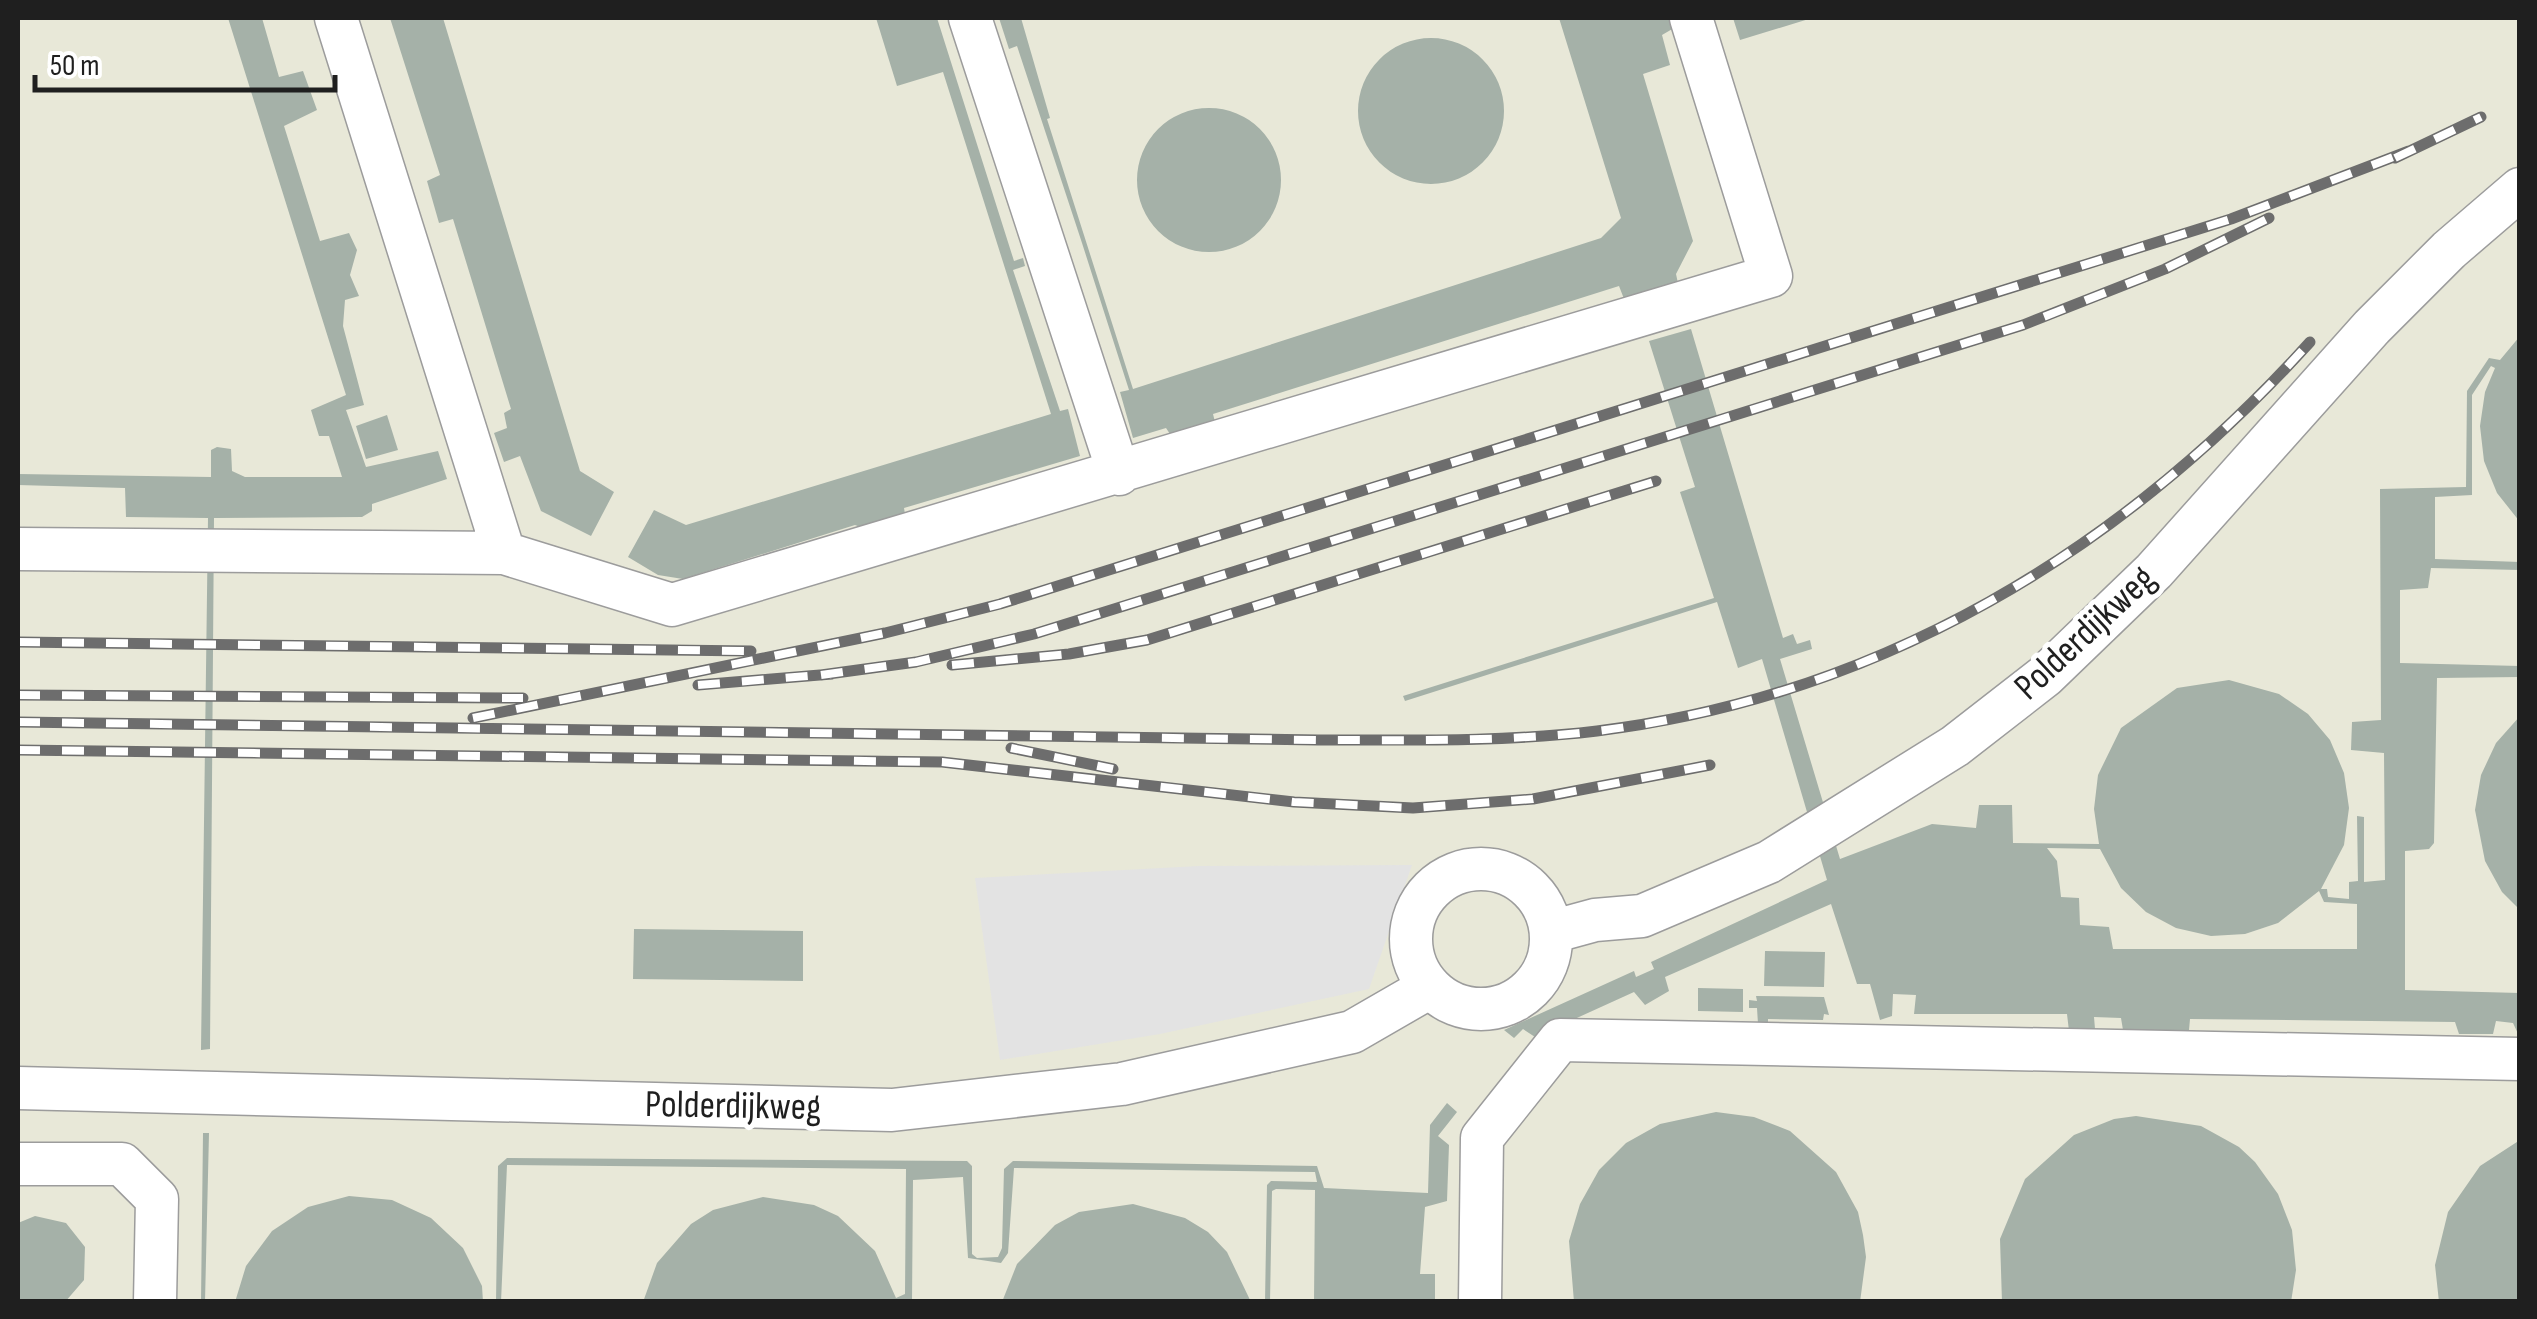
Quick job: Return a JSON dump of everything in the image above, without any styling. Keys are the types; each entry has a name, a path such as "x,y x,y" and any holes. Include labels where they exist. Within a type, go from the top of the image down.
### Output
{"street":[{"path":"336,18 504,553"},
{"path":"970,18 1119,474"},
{"path":"18,549 504,553 672,606 1771,276 1691,18"},
{"name":"Polderdijkweg","path":"1552,932 1595,920 1642,916 1769,862 1955,746 2045,676 2154,571 2372,326 2449,250 2520,189"},
{"path":"1471,869 1509,874 1538,897 1552,932 1542,975 1510,1003 1468,1008 1430,987 1412,953 1415,916 1437,884 1471,869"},
{"name":"Polderdijkweg","path":"18,1088 892,1110 1122,1084 1352,1032 1430,987"},
{"path":"1480,1302 1482,1138 1560,1040 2520,1059"},
{"path":"18,1164 122,1164 157,1199 154,1302"}],"shaded area":[{"path":"18,18 2519,18 2519,1301 18,1301"},
{"path":"1412,865 1369,989 1160,1034 1000,1060 975,878 1199,866"}],"building":[{"path":"228,18 262,18 279,77 303,71 317,110 284,126 320,241 349,233 357,250 350,275 359,296 345,300 343,326 364,405 346,410 366,467 438,451 447,479 372,504 372,511 362,517 214,518 210,1049 201,1050 208,518 126,517 125,488 18,485 18,474 211,477 211,450 217,447 231,449 232,471 245,477 342,477 329,436 319,436 311,410 346,395"},
{"path":"390,18 443,18 580,471 614,492 591,536 541,511 520,456 504,462 494,433 507,428 504,413 511,409 453,219 439,223 427,181 440,175"},
{"path":"876,18 937,18 1014,261 1023,258 1025,266 1013,270 1060,411 1068,409 1080,456 904,508 905,514 863,528 855,525 683,579 658,575 628,557 654,510 686,525 1051,414 943,72 897,86"},
{"path":"999,18 1021,18 1050,118 1047,119 1133,389 1601,238 1621,218 1559,18 1671,18 1674,28 1662,35 1670,65 1643,74 1693,241 1676,274 1679,288 1626,304 1619,286 1213,414 1215,422 1172,437 1166,428 1133,438 1120,392 1129,390 1017,46 1009,49"},
{"path":"1733,18 1812,18 1740,40"},
{"path":"1431,38 1459,44 1483,59 1498,83 1504,111 1498,139 1483,163 1459,178 1431,184 1403,178 1379,163 1364,139 1358,111 1364,83 1379,59 1403,44"},
{"path":"1209,108 1237,113 1260,129 1276,152 1281,180 1276,208 1260,231 1237,247 1209,252 1181,247 1158,231 1142,208 1137,180 1142,152 1158,129 1181,113"},
{"path":"1691,329 1783,638 1793,634 1797,644 1810,640 1812,649 1780,659 1840,859 1932,824 1976,828 1979,805 2012,805 2013,843 2099,844 2094,809 2098,775 2121,728 2177,688 2229,680 2279,694 2308,714 2330,740 2344,773 2349,808 2344,845 2321,889 2327,889 2328,897 2349,899 2349,882 2358,881 2357,816 2364,817 2364,882 2385,880 2384,753 2351,750 2352,722 2381,720 2380,489 2466,487 2467,391 2489,358 2500,360 2520,336 2520,522 2497,493 2484,461 2480,426 2485,392 2495,368 2491,366 2472,395 2472,495 2435,497 2435,559 2520,562 2520,570 2431,568 2428,588 2400,590 2400,663 2520,666 2520,677 2437,678 2434,843 2429,849 2405,851 2405,990 2520,993 2520,1038 2513,1023 2496,1021 2493,1034 2459,1034 2455,1022 2190,1019 2189,1030 2123,1030 2121,1018 2094,1017 2095,1029 2069,1031 2067,1014 1914,1014 1916,995 1893,994 1892,1016 1880,1020 1870,984 1857,984 1831,904 1665,977 1669,991 1645,1005 1634,992 1535,1037 1523,1029 1514,1038 1504,1030 1634,971 1636,977 1654,969 1651,962 1827,880 1762,659 1738,668 1717,602 1405,701 1403,696 1714,598 1680,492 1695,487 1649,341","holes":["2047,848 2100,849 2121,888 2146,912 2176,928 2211,936 2245,934 2278,923 2319,891 2324,902 2357,904 2357,949 2113,949 2109,927 2080,925 2079,898 2061,897 2057,861"]},
{"path":"387,415 398,450 366,459 356,426"},
{"path":"2520,716 2520,910 2502,892 2485,861 2475,810 2481,775 2496,743"},
{"path":"634,929 803,931 803,981 633,979"},
{"path":"1765,951 1825,952 1824,987 1764,986"},
{"path":"1698,988 1743,989 1743,1012 1698,1011"},
{"path":"1756,996 1824,997 1829,1015 1824,1014 1823,1020 1768,1019 1768,1024 1758,1024 1757,1008 1749,1008 1749,1000 1757,1001"},
{"path":"1447,1103 1457,1112 1438,1136 1449,1145 1447,1201 1425,1207 1420,1274 1435,1274 1435,1302 1314,1302 1315,1190 1276,1189 1272,1191 1270,1302 1265,1302 1267,1185 1271,1181 1317,1182 1315,1172 1014,1168 1008,1253 1001,1263 968,1258 963,1177 913,1180 912,1302 643,1302 657,1263 691,1224 713,1210 763,1197 814,1205 838,1216 875,1251 896,1298 905,1294 906,1169 507,1165 501,1302 496,1302 498,1166 507,1158 967,1161 972,1166 972,1254 977,1258 998,1257 1002,1248 1004,1169 1013,1161 1317,1166 1324,1188 1428,1193 1430,1125"},
{"path":"1716,1112 1754,1117 1790,1131 1836,1172 1858,1212 1863,1235 1866,1257 1860,1302 1574,1302 1569,1241 1580,1204 1599,1170 1626,1143 1660,1124"},
{"path":"2136,1116 2201,1126 2239,1147 2255,1162 2278,1194 2292,1230 2296,1270 2291,1302 2002,1302 2000,1239 2025,1179 2074,1135 2114,1119"},
{"path":"203,1133 209,1133 205,1302 201,1302"},
{"path":"2520,1140 2520,1302 2439,1302 2435,1265 2448,1212 2480,1166"},
{"path":"349,1196 392,1200 431,1218 463,1248 482,1286 483,1302 235,1302 246,1266 272,1231 308,1207"},
{"path":"1133,1204 1185,1218 1208,1232 1227,1252 1251,1302 1002,1302 1017,1264 1055,1225 1079,1212"},
{"path":"35,1216 66,1223 85,1247 84,1280 65,1302 18,1302 18,1223"}],"railway":[{"path":"2395,158 2481,117"},
{"path":"473,718 885,633 1000,604 2231,219 2409,151"},
{"path":"821,675 916,662 1034,634 2023,325 2165,269 2269,218"},
{"path":"18,722 1318,740 1493,739 1597,731 1701,713 1802,685 1898,648 1989,602 2076,548 2159,486 2237,417 2310,342"},
{"path":"952,665 1069,654 1147,640 1656,481"},
{"path":"18,642 751,651"},
{"path":"698,685 832,674"},
{"path":"18,695 523,698"},
{"path":"1011,748 1113,769"},
{"path":"18,750 942,762 1294,802 1413,808 1533,799 1710,765"}]}
